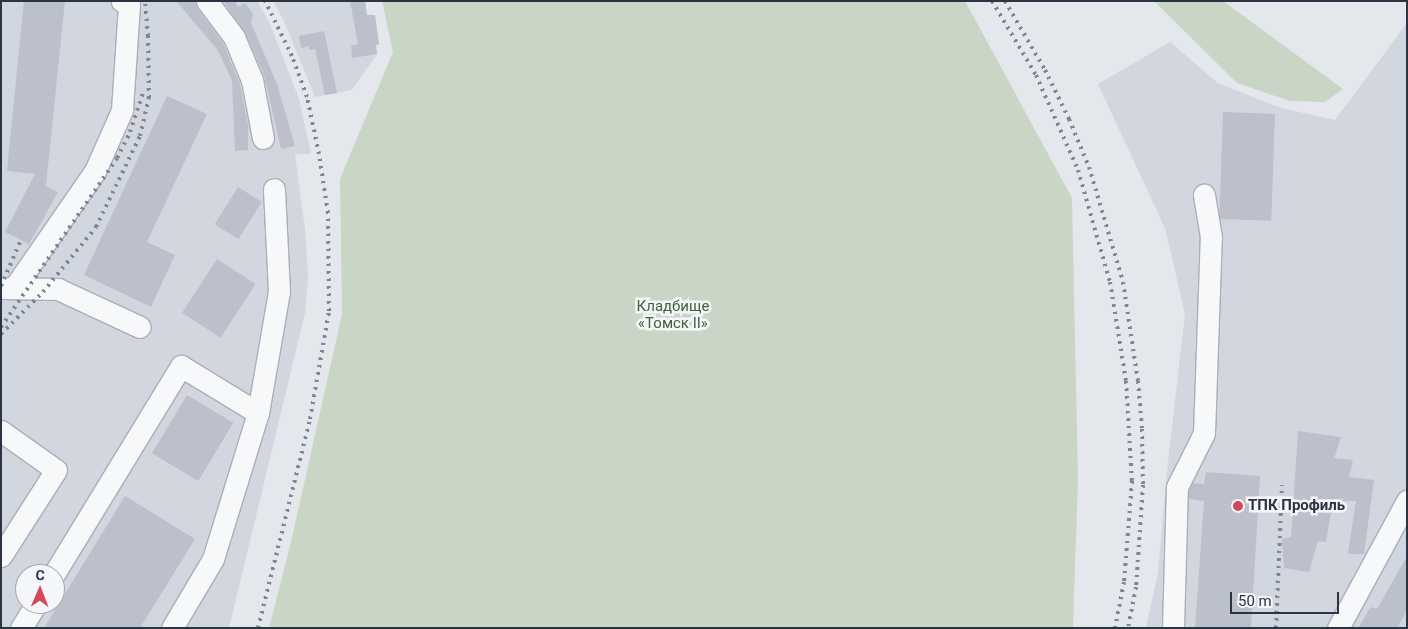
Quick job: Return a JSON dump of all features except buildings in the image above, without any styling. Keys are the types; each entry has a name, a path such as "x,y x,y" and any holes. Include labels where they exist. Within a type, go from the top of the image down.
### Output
{"lane":[{"path":"8,288 96,171 122,110 129,4 122,1"},
{"path":"207,1 234,37 252,80 263,138"},
{"path":"172,628 213,559 258,413 279,292 274,189"},
{"path":"1172,628 1177,487 1204,433 1211,236 1204,195"},
{"path":"8,288 58,289 140,327"},
{"path":"60,564 181,366 258,413"},
{"path":"1,430 56,470 1,556"},
{"path":"1338,628 1407,501"},
{"path":"21,628 30,614"}],"shaded area":[{"path":"1,1 257,1 270,24 299,99 311,154 295,154 305,230 308,276 305,313 229,628 1,628"},
{"path":"273,1 365,1 367,15 375,15 379,45 376,45 377,54 352,90 315,97 283,19"},
{"path":"1407,23 1407,628 1146,628 1158,572 1167,471 1185,314 1165,228 1098,84 1170,42 1218,83 1281,108 1335,120"}],"green space":[{"name":"Кладбище «Томск II»","path":"382,1 965,1 1072,198 1078,480 1073,628 269,628 291,542 342,314 340,179 393,52"},
{"path":"1154,1 1223,1 1343,89 1325,102 1290,101 1237,83"}],"railway":[{"path":"1,334 43,292 96,227 140,136 149,98 148,36 145,1"},
{"path":"258,628 310,419 329,311 328,213 319,154 307,97 292,56 265,1"},
{"path":"992,1 1036,75 1078,170 1110,282 1126,381 1132,481 1124,582 1115,628"},
{"path":"1005,1 1045,70 1069,119 1089,167 1123,282 1138,381 1142,429 1143,485 1136,587 1128,628"},
{"path":"1,327 117,158 130,132 143,93"},
{"path":"1,286 21,240"},
{"path":"1276,628 1282,485"}],"place":[{"name":"ТПК Профиль","path":"1238,506"}]}
